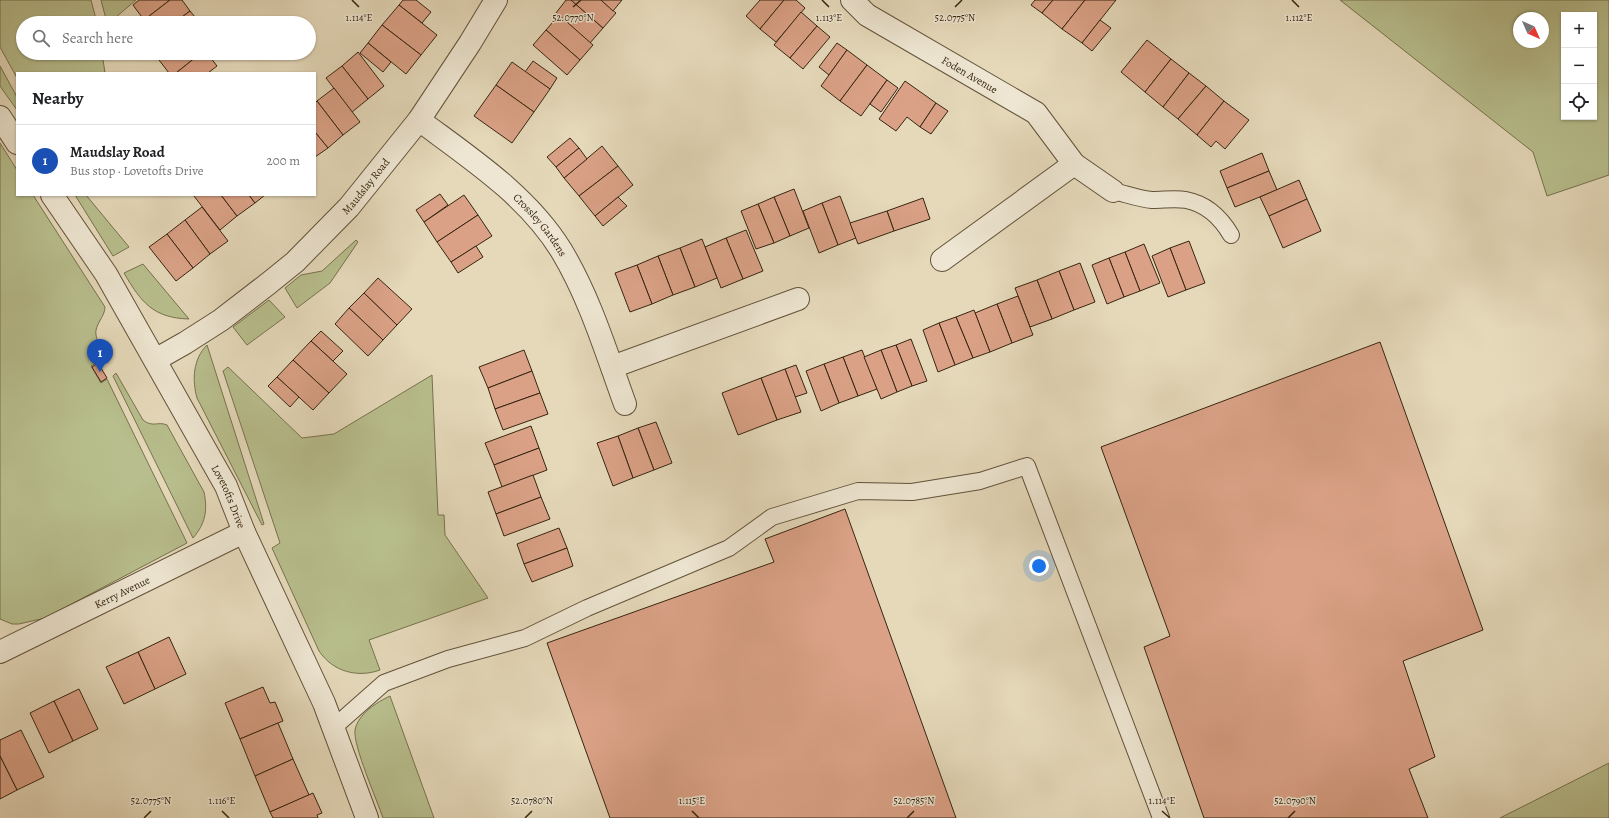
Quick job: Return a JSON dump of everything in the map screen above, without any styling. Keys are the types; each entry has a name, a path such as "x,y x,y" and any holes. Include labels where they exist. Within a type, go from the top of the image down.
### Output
{"street":[{"name":"Maudslay Road","path":"155,360 221,320 296,262 349,208 419,120 470,43 496,0"},
{"name":"Foden Avenue","path":"852,0 867,15 1036,113 1074,164 1113,191"},
{"path":"0,118 16,142"},
{"name":"Crossley Gardens","path":"419,120 497,179 519,199 549,233 560,249 583,293 625,404"},
{"path":"942,260 1074,164"},
{"name":"Lovetofts Drive","path":"53,196 106,274 226,486 244,532 324,703 367,818"},
{"path":"612,367 798,299"},
{"name":"Kerry Avenue","path":"0,652 244,532"}],"lane":[{"path":"1113,191 1148,199 1187,200 1212,212 1222,220 1231,235"},
{"path":"333,728 384,683 448,658 525,638 587,608 729,548 772,517 858,491 912,492 980,482 1027,466 1160,818"}],"green space":[{"path":"0,0 91,0 95,16 16,16 16,60 103,60 105,72 16,72 16,76 0,47"},
{"path":"101,0 136,0 117,16 105,16"},
{"path":"1340,0 1609,0 1609,175 1547,196 1533,152"},
{"path":"0,66 16,95 16,109 0,86"},
{"path":"0,143 16,168 16,196 34,196 105,307 105,311 98,324 96,335 106,356 91,366 101,383 107,379 187,543 45,618 19,624 12,624 0,619"},
{"path":"76,196 87,196 129,247 113,256"},
{"path":"356,240 358,242 330,283 297,308 285,288 301,275 322,271"},
{"path":"143,264 189,319 177,318 157,312 136,292 124,273"},
{"path":"269,300 285,317 247,345 233,327"},
{"path":"207,345 264,524 262,525 197,398 194,384 196,363"},
{"path":"228,367 302,438 334,434 432,375 438,515 444,515 445,535 488,598 369,640 380,670 355,673 346,671 331,664 319,651 272,548 280,543 223,371"},
{"path":"116,373 143,420 150,424 167,425 204,492 206,505 203,522 193,538 113,376"},
{"path":"390,696 434,818 383,818 366,773 355,738 355,730 360,719 369,709"},
{"path":"1609,763 1609,818 1500,818"}],"building":[{"path":"139,0 170,0 149,16 141,16 133,5"},
{"path":"170,0 182,0 190,11 183,16 149,16"},
{"path":"403,0 416,0 431,12 422,23 399,5"},
{"path":"566,0 571,0 603,28 590,43 556,13"},
{"path":"571,0 601,0 616,13 603,28"},
{"path":"601,0 622,0 613,11"},
{"path":"760,0 784,0 760,29 746,16"},
{"path":"784,0 796,0 805,8 776,42 760,29"},
{"path":"1035,0 1053,0 1042,13 1031,5"},
{"path":"1053,0 1085,0 1062,29 1042,13"},
{"path":"1085,0 1116,0 1082,43 1062,29"},
{"path":"399,5 437,35 421,55 382,25"},
{"path":"190,11 194,16 183,16"},
{"path":"801,12 817,26 790,58 774,45"},
{"path":"559,15 593,45 580,60 546,30"},
{"path":"1100,20 1111,28 1092,51 1082,43"},
{"path":"382,25 421,55 406,74 368,43"},
{"path":"817,26 830,37 803,69 790,58"},
{"path":"546,30 580,60 567,75 533,45"},
{"path":"1147,40 1171,59 1145,92 1121,72"},
{"path":"368,43 391,62 383,72 360,53"},
{"path":"837,43 847,50 829,75 819,67"},
{"path":"847,50 867,65 840,101 821,86"},
{"path":"358,52 384,86 368,99 342,66"},
{"path":"1171,59 1189,73 1163,107 1145,92"},
{"path":"159,60 192,60 177,72 168,72"},
{"path":"192,60 212,60 217,66 209,72 177,72"},
{"path":"533,61 557,78 550,89 525,72"},
{"path":"512,62 550,89 534,112 496,85"},
{"path":"867,65 887,80 861,116 840,101"},
{"path":"342,66 368,99 352,112 326,78"},
{"path":"1189,73 1206,86 1178,119 1163,107"},
{"path":"887,80 898,88 881,112 870,104"},
{"path":"905,81 936,103 920,127 907,117 896,131 879,119"},
{"path":"496,85 534,112 512,143 474,116"},
{"path":"1206,86 1224,101 1197,135 1178,119"},
{"path":"334,88 360,122 343,135 317,101"},
{"path":"317,101 343,135 328,148 316,133"},
{"path":"1224,101 1249,120 1225,149 1216,141 1211,147 1197,135"},
{"path":"936,103 948,111 931,134 920,127"},
{"path":"316,133 328,148 316,156"},
{"path":"570,138 579,148 556,167 547,157"},
{"path":"602,146 618,166 579,196 564,178"},
{"path":"579,148 587,159 564,178 556,167"},
{"path":"1262,153 1269,171 1227,188 1220,171"},
{"path":"618,166 633,185 595,216 579,196"},
{"path":"1269,171 1277,190 1235,207 1227,188"},
{"path":"1299,180 1307,199 1269,216 1260,197"},
{"path":"794,189 809,228 790,236 774,197"},
{"path":"440,194 448,205 424,222 416,210"},
{"path":"464,195 478,215 437,242 424,222"},
{"path":"194,196 222,196 237,216 220,230"},
{"path":"222,196 250,196 255,203 237,216"},
{"path":"250,196 264,196 255,203"},
{"path":"840,196 856,238 838,245 822,203"},
{"path":"618,197 627,206 603,226 595,216"},
{"path":"774,197 790,236 774,243 758,204"},
{"path":"923,198 930,219 894,231 887,211"},
{"path":"1307,199 1321,231 1283,248 1269,216"},
{"path":"822,203 838,245 819,253 803,211"},
{"path":"758,204 774,243 756,249 741,211"},
{"path":"202,207 228,241 210,254 185,220"},
{"path":"887,211 894,231 858,244 850,223"},
{"path":"478,215 492,236 451,262 437,242"},
{"path":"185,220 210,254 193,268 167,234"},
{"path":"746,230 763,271 743,279 726,238"},
{"path":"167,234 193,268 176,281 149,247"},
{"path":"726,238 743,279 721,288 705,247"},
{"path":"702,239 717,278 695,287 680,248"},
{"path":"1189,241 1205,283 1186,290 1170,248"},
{"path":"1144,244 1160,283 1140,291 1125,252"},
{"path":"476,246 483,257 458,273 451,262"},
{"path":"680,248 695,287 673,295 658,256"},
{"path":"1170,248 1186,290 1168,297 1152,256"},
{"path":"1125,252 1140,291 1124,297 1109,258"},
{"path":"658,256 673,295 652,304 637,265"},
{"path":"1109,258 1124,297 1107,304 1092,265"},
{"path":"1080,263 1095,302 1074,310 1059,271"},
{"path":"637,265 652,304 630,312 615,273"},
{"path":"1059,271 1074,310 1052,319 1037,280"},
{"path":"378,278 412,309 397,325 364,293"},
{"path":"1037,280 1052,319 1030,327 1015,288"},
{"path":"364,293 397,325 383,340 349,308"},
{"path":"1018,296 1033,335 1012,343 997,304"},
{"path":"997,304 1012,343 990,352 975,313"},
{"path":"349,308 383,340 368,356 335,324"},
{"path":"974,310 990,352 973,358 956,317"},
{"path":"956,317 973,358 955,365 939,323"},
{"path":"939,323 955,365 938,372 923,330"},
{"path":"321,331 343,351 333,361 311,341"},
{"path":"911,339 927,381 912,386 896,345"},
{"path":"311,341 347,374 329,393 293,360"},
{"path":"1380,342 1483,630 1403,661 1435,757 1409,769 1428,818 1204,818 1144,647 1170,636 1101,447"},
{"path":"896,345 912,386 897,392 881,350"},
{"path":"524,350 532,371 488,388 479,367"},
{"path":"862,350 877,389 858,396 843,357"},
{"path":"881,350 897,392 881,399 864,357"},
{"path":"843,357 858,396 839,403 824,364"},
{"path":"293,360 329,393 313,410 277,377"},
{"path":"98,363 107,378 101,382 92,367"},
{"path":"824,364 839,403 821,411 806,371"},
{"path":"796,365 807,393 795,397 785,369"},
{"path":"785,369 801,412 777,420 761,378"},
{"path":"532,371 540,393 495,409 488,388"},
{"path":"277,377 299,397 290,407 268,386"},
{"path":"761,378 777,420 738,435 722,393"},
{"path":"540,393 548,414 503,430 495,409"},
{"path":"656,422 672,463 654,470 638,428"},
{"path":"531,426 539,448 494,465 485,443"},
{"path":"638,428 654,470 633,478 618,436"},
{"path":"618,436 633,478 613,486 597,443"},
{"path":"539,448 547,470 502,487 494,465"},
{"path":"533,475 541,497 496,514 488,492"},
{"path":"541,497 550,519 504,536 496,514"},
{"path":"845,509 956,818 610,818 547,643 774,562 765,539"},
{"path":"559,528 567,548 524,564 517,544"},
{"path":"567,548 573,566 532,582 524,564"},
{"path":"169,637 186,674 155,689 138,652"},
{"path":"138,652 155,689 124,704 106,667"},
{"path":"263,687 270,703 275,702 283,721 240,739 225,703"},
{"path":"79,689 98,729 73,741 54,701"},
{"path":"54,701 73,741 49,753 30,713"},
{"path":"278,723 293,759 255,776 240,739"},
{"path":"21,730 44,777 17,790 0,756 0,740"},
{"path":"0,756 17,790 0,799"},
{"path":"293,759 309,795 270,812 255,776"},
{"path":"313,793 322,813 317,815 318,818 273,818 270,812"}],"place":[{"name":"Maudslay Road","path":"100,372"}]}
